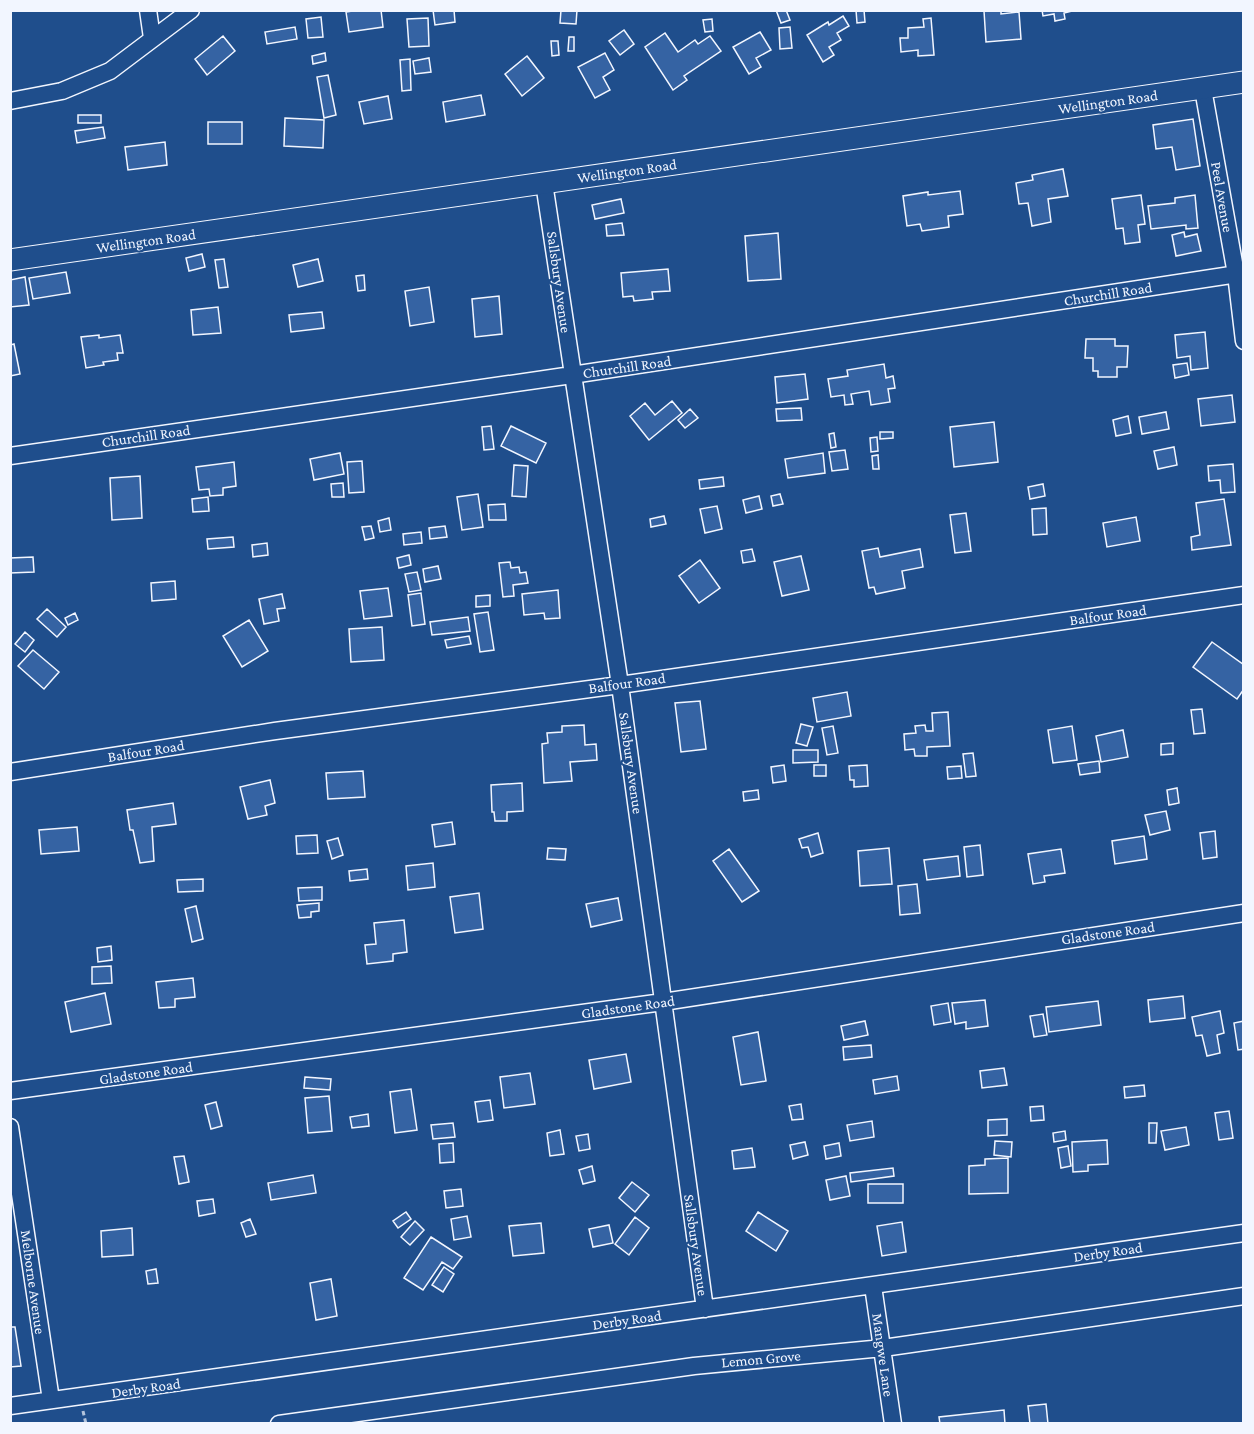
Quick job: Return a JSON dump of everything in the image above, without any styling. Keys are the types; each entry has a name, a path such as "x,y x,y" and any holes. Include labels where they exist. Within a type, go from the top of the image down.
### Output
{"main road":[{"name":"Wellington Road","path":"10,260 1244,82"}],"street":[{"path":"148,10 152,38"},
{"path":"10,101 62,91 110,71 191,10"},
{"name":"Peel Avenue","path":"1203,89 1240,274 1244,341"},
{"name":"Sallsbury Avenue","path":"544,183 620,685 705,1309"},
{"name":"Churchill Road","path":"10,456 572,375 1240,274"},
{"name":"Balfour Road","path":"10,772 275,731 620,685 1244,595"},
{"name":"Gladstone Road","path":"10,1091 663,1002 1244,913"},
{"name":"Melborne Avenue","path":"10,1127 51,1401"},
{"name":"Derby Road","path":"10,1406 1244,1233"},
{"name":"Mangwe Lane","path":"873,1286 893,1424"},
{"name":"Lemon Grove","path":"279,1424 694,1366 883,1348 1244,1296"}],"building":[{"path":"381,10 383,27 349,32 346,12"},
{"path":"433,10 454,10 455,22 435,25"},
{"path":"561,10 577,10 576,24 560,23"},
{"path":"776,10 786,10 790,20 781,23"},
{"path":"856,10 864,10 865,22 857,23"},
{"path":"1001,10 1001,14 1019,12 1021,39 986,42 984,11"},
{"path":"1042,10 1076,10 1064,13 1065,19 1055,21 1054,14 1043,16"},
{"path":"843,16 849,26 837,33 841,40 829,47 834,55 823,62 807,35"},
{"path":"321,17 323,37 308,38 306,19"},
{"path":"428,18 429,46 409,47 407,19"},
{"path":"931,18 934,55 918,56 918,50 901,52 900,38 908,38 908,28 924,27 923,19"},
{"path":"712,19 713,31 705,32 703,20"},
{"path":"295,27 297,39 267,44 265,32"},
{"path":"790,27 792,48 780,49 779,28"},
{"path":"624,30 634,44 620,55 609,41"},
{"path":"760,32 771,50 756,58 761,67 749,74 733,47"},
{"path":"665,33 678,52 695,40 698,44 710,36 721,51 684,76 687,80 673,90 645,47"},
{"path":"223,36 235,51 207,75 195,59"},
{"path":"569,37 574,37 574,51 568,51"},
{"path":"551,41 558,41 559,55 552,56"},
{"path":"325,53 326,61 313,64 312,56"},
{"path":"605,53 614,70 603,77 610,90 595,98 578,67"},
{"path":"527,56 544,78 522,96 505,74"},
{"path":"429,58 431,72 415,74 413,61"},
{"path":"410,59 411,90 402,91 400,60"},
{"path":"328,75 336,115 324,118 317,77"},
{"path":"481,95 485,115 446,122 443,102"},
{"path":"388,96 392,119 364,124 359,102"},
{"path":"78,115 101,115 101,123 78,123"},
{"path":"285,118 324,120 323,148 284,146"},
{"path":"1193,119 1200,166 1176,170 1172,147 1156,149 1153,125"},
{"path":"208,122 242,122 242,144 208,144"},
{"path":"103,127 105,138 77,143 75,131"},
{"path":"165,142 167,165 128,170 125,147"},
{"path":"1063,169 1068,196 1048,199 1051,222 1032,226 1028,203 1019,204 1016,183 1033,180 1032,175"},
{"path":"960,191 963,214 948,216 949,227 922,231 920,224 907,226 903,196 928,192 928,195"},
{"path":"1141,195 1145,224 1138,225 1140,242 1125,244 1123,228 1116,229 1112,199"},
{"path":"1195,195 1198,228 1186,229 1186,225 1151,229 1148,206 1175,203 1175,198"},
{"path":"621,199 624,213 595,219 592,205"},
{"path":"622,223 624,235 607,236 606,225"},
{"path":"1184,232 1185,237 1197,234 1201,251 1176,256 1172,235"},
{"path":"778,233 781,279 748,281 745,236"},
{"path":"202,254 205,267 189,271 186,258"},
{"path":"224,259 228,287 219,288 215,260"},
{"path":"318,259 323,281 298,287 293,265"},
{"path":"668,269 670,291 652,292 653,299 634,301 633,296 623,297 621,273"},
{"path":"66,272 70,293 33,299 29,278"},
{"path":"364,275 365,290 358,291 356,276"},
{"path":"25,277 29,305 10,307 10,280"},
{"path":"429,287 434,322 410,326 405,291"},
{"path":"499,296 502,334 475,337 472,299"},
{"path":"218,307 221,333 193,335 191,310"},
{"path":"322,312 324,328 291,332 289,315"},
{"path":"1205,332 1208,368 1191,370 1190,356 1177,358 1175,335"},
{"path":"99,335 99,338 120,335 123,353 117,353 118,360 86,368 81,337"},
{"path":"1086,339 1115,339 1115,346 1128,346 1127,367 1117,367 1117,377 1098,377 1098,371 1093,371 1093,358 1085,358"},
{"path":"14,344 20,374 10,376 10,345"},
{"path":"1187,363 1189,375 1175,378 1173,365"},
{"path":"884,364 886,378 893,376 895,388 888,389 890,402 871,405 869,391 851,394 853,404 845,405 844,395 831,397 828,379 848,376 847,370"},
{"path":"805,374 808,399 777,403 775,377"},
{"path":"1232,395 1235,422 1201,426 1198,399"},
{"path":"672,401 682,413 649,440 630,416 645,403 655,415"},
{"path":"801,408 802,420 777,421 776,409"},
{"path":"690,409 698,418 685,428 678,420"},
{"path":"1166,412 1169,429 1142,434 1139,417"},
{"path":"1128,416 1131,433 1116,436 1113,420"},
{"path":"994,422 998,462 954,467 950,427"},
{"path":"491,426 494,449 484,450 482,427"},
{"path":"511,426 546,443 536,463 501,446"},
{"path":"880,432 893,432 893,438 880,439"},
{"path":"834,433 836,447 831,448 829,434"},
{"path":"877,437 878,451 871,452 870,438"},
{"path":"1174,447 1177,465 1158,469 1154,451"},
{"path":"845,450 848,469 832,471 829,452"},
{"path":"340,453 344,474 314,480 310,459"},
{"path":"823,453 825,473 788,478 785,459"},
{"path":"878,455 879,469 873,469 872,456"},
{"path":"362,461 364,492 349,493 347,462"},
{"path":"234,462 236,486 223,488 223,495 210,496 209,489 199,490 196,467"},
{"path":"1233,464 1235,492 1221,493 1220,480 1209,481 1208,466"},
{"path":"514,465 528,466 526,497 512,496"},
{"path":"140,476 142,518 112,520 110,478"},
{"path":"723,477 724,486 700,489 699,480"},
{"path":"343,483 344,497 332,497 331,484"},
{"path":"1043,484 1045,496 1030,499 1028,487"},
{"path":"478,494 483,527 462,530 457,497"},
{"path":"780,494 783,504 773,506 771,496"},
{"path":"759,496 762,509 746,513 743,500"},
{"path":"208,497 209,511 193,512 192,499"},
{"path":"1224,499 1231,545 1192,550 1191,537 1200,535 1196,503"},
{"path":"505,504 506,520 489,520 488,505"},
{"path":"717,506 722,529 705,533 700,509"},
{"path":"1046,508 1047,534 1033,535 1032,509"},
{"path":"966,513 971,551 955,553 950,515"},
{"path":"664,516 666,524 651,527 650,519"},
{"path":"1136,517 1140,541 1107,547 1103,523"},
{"path":"389,518 391,530 380,532 378,521"},
{"path":"371,526 374,538 365,540 362,527"},
{"path":"445,526 447,537 430,539 429,528"},
{"path":"421,532 422,543 404,545 403,534"},
{"path":"233,537 234,547 208,549 207,539"},
{"path":"267,543 268,555 253,557 252,545"},
{"path":"878,548 880,557 920,549 923,567 902,571 905,588 876,594 874,587 869,588 862,551"},
{"path":"752,549 755,561 743,563 741,551"},
{"path":"409,555 411,565 399,568 397,558"},
{"path":"801,556 809,590 782,596 774,562"},
{"path":"33,557 34,572 10,573 10,558"},
{"path":"700,560 720,588 699,603 679,576"},
{"path":"510,562 511,568 519,567 520,573 526,572 528,583 513,585 514,596 503,597 499,563"},
{"path":"438,566 441,579 425,582 423,569"},
{"path":"417,572 421,590 409,592 405,574"},
{"path":"175,581 176,599 152,601 151,583"},
{"path":"388,588 392,616 364,619 360,591"},
{"path":"558,590 560,618 545,619 544,613 524,615 522,594"},
{"path":"421,593 425,624 412,626 408,595"},
{"path":"282,594 285,608 277,609 279,621 264,624 259,599"},
{"path":"490,595 490,606 476,607 476,596"},
{"path":"47,609 66,627 57,637 37,619"},
{"path":"488,612 494,650 480,652 474,614"},
{"path":"75,613 78,620 68,625 65,618"},
{"path":"468,617 470,631 432,635 430,622"},
{"path":"249,620 268,651 242,667 223,636"},
{"path":"382,627 384,660 351,662 349,629"},
{"path":"25,632 34,640 25,652 15,644"},
{"path":"469,636 471,644 447,648 445,640"},
{"path":"1212,642 1244,665 1244,689 1237,699 1193,667"},
{"path":"33,650 59,672 44,689 18,666"},
{"path":"847,692 851,716 817,722 813,698"},
{"path":"700,701 706,749 681,752 675,703"},
{"path":"1202,709 1205,733 1194,734 1191,710"},
{"path":"948,712 950,746 927,747 927,756 915,756 914,749 905,750 904,734 916,733 915,726 925,725 926,731 933,731 932,713"},
{"path":"801,724 813,727 807,746 796,743"},
{"path":"584,725 585,745 596,744 597,760 570,762 572,781 544,783 542,744 548,743 547,733 562,732 562,726"},
{"path":"833,726 838,753 827,755 822,728"},
{"path":"1072,726 1077,760 1053,763 1048,730"},
{"path":"1123,730 1128,757 1101,762 1096,736"},
{"path":"1173,743 1173,754 1161,755 1161,744"},
{"path":"793,750 818,750 818,762 793,763"},
{"path":"973,753 976,776 966,777 963,754"},
{"path":"1099,761 1100,772 1080,775 1078,764"},
{"path":"784,765 786,781 773,783 771,767"},
{"path":"814,765 826,765 826,776 814,776"},
{"path":"867,765 868,786 854,787 854,780 850,780 849,766"},
{"path":"961,766 962,778 948,779 947,767"},
{"path":"363,771 365,797 328,799 326,773"},
{"path":"270,780 275,803 265,806 267,815 248,819 240,787"},
{"path":"522,783 523,811 507,812 507,821 495,821 494,812 492,812 491,785"},
{"path":"1177,788 1179,803 1169,805 1167,790"},
{"path":"758,790 759,799 744,801 743,792"},
{"path":"173,803 176,824 152,827 154,861 140,863 133,830 130,830 127,810"},
{"path":"1166,811 1170,830 1150,835 1145,815"},
{"path":"452,822 455,844 435,847 432,825"},
{"path":"77,827 79,851 41,854 39,830"},
{"path":"1215,831 1217,857 1203,859 1200,833"},
{"path":"818,833 823,853 811,857 808,847 802,848 799,839"},
{"path":"317,835 318,853 297,854 296,836"},
{"path":"1144,836 1147,859 1115,864 1112,841"},
{"path":"338,838 343,855 332,859 327,841"},
{"path":"980,845 983,875 967,877 964,847"},
{"path":"548,848 566,849 565,860 547,859"},
{"path":"889,848 892,884 860,886 858,851"},
{"path":"729,849 759,891 742,902 713,861"},
{"path":"1061,849 1065,873 1044,876 1045,882 1033,884 1028,854"},
{"path":"958,856 960,876 927,880 924,860"},
{"path":"433,863 435,887 408,890 406,866"},
{"path":"367,869 368,879 350,881 349,871"},
{"path":"203,879 203,891 178,892 177,880"},
{"path":"917,884 920,913 900,915 898,886"},
{"path":"322,887 322,900 299,901 298,888"},
{"path":"479,893 483,929 455,933 450,897"},
{"path":"618,898 622,920 591,927 586,904"},
{"path":"319,903 319,911 311,912 311,917 299,918 297,905"},
{"path":"196,906 203,939 192,942 185,909"},
{"path":"404,920 407,952 393,954 393,961 367,964 365,945 376,944 374,923"},
{"path":"111,946 112,960 98,962 97,948"},
{"path":"111,966 112,983 92,984 92,967"},
{"path":"193,978 195,997 175,999 175,1007 159,1008 156,982"},
{"path":"105,993 111,1024 71,1032 65,1002"},
{"path":"1183,996 1185,1018 1150,1022 1148,1000"},
{"path":"985,1000 988,1026 966,1029 966,1022 955,1024 952,1003"},
{"path":"1098,1001 1101,1025 1049,1032 1046,1007"},
{"path":"948,1003 951,1022 934,1025 931,1006"},
{"path":"1220,1011 1224,1033 1217,1035 1220,1053 1207,1056 1202,1035 1196,1036 1192,1017"},
{"path":"1043,1014 1047,1035 1034,1037 1030,1016"},
{"path":"865,1021 868,1035 844,1040 841,1026"},
{"path":"1244,1021 1244,1049 1238,1050 1234,1023"},
{"path":"758,1032 766,1081 741,1085 733,1037"},
{"path":"871,1045 872,1057 844,1060 843,1047"},
{"path":"626,1054 631,1082 594,1089 589,1060"},
{"path":"1004,1068 1007,1085 982,1088 980,1071"},
{"path":"530,1073 535,1104 504,1108 500,1077"},
{"path":"897,1076 899,1090 875,1094 873,1080"},
{"path":"305,1077 331,1079 330,1090 304,1088"},
{"path":"1144,1085 1145,1096 1125,1098 1124,1087"},
{"path":"411,1089 417,1130 395,1133 390,1092"},
{"path":"329,1096 332,1131 308,1133 305,1098"},
{"path":"490,1100 493,1120 478,1122 475,1102"},
{"path":"216,1102 222,1126 211,1129 205,1105"},
{"path":"801,1104 803,1119 792,1120 789,1106"},
{"path":"1043,1106 1044,1120 1031,1121 1030,1107"},
{"path":"1229,1111 1233,1138 1219,1140 1215,1113"},
{"path":"368,1114 369,1126 352,1128 350,1117"},
{"path":"1007,1119 1007,1135 988,1136 988,1120"},
{"path":"872,1121 874,1137 850,1141 847,1125"},
{"path":"453,1123 455,1137 433,1139 431,1125"},
{"path":"1149,1123 1157,1123 1156,1143 1149,1143"},
{"path":"1186,1127 1189,1145 1165,1150 1161,1131"},
{"path":"560,1130 564,1154 550,1156 547,1133"},
{"path":"1065,1131 1066,1140 1054,1142 1053,1133"},
{"path":"588,1134 590,1149 579,1151 576,1136"},
{"path":"1107,1140 1108,1164 1088,1165 1088,1171 1073,1172 1072,1142"},
{"path":"995,1141 1012,1142 1011,1157 994,1155"},
{"path":"805,1142 808,1155 793,1159 790,1145"},
{"path":"453,1143 454,1162 440,1163 439,1144"},
{"path":"839,1143 841,1156 826,1159 824,1146"},
{"path":"1068,1146 1071,1166 1061,1168 1058,1148"},
{"path":"752,1148 755,1167 734,1169 732,1151"},
{"path":"184,1156 189,1182 179,1184 174,1157"},
{"path":"1008,1158 1008,1193 969,1194 969,1166 985,1165 985,1159"},
{"path":"592,1166 595,1181 583,1184 579,1170"},
{"path":"893,1168 894,1176 851,1182 850,1173"},
{"path":"313,1175 316,1193 271,1200 268,1183"},
{"path":"846,1176 850,1196 830,1200 826,1180"},
{"path":"632,1182 649,1195 635,1212 619,1198"},
{"path":"868,1184 903,1184 903,1203 868,1203"},
{"path":"461,1189 463,1206 446,1208 444,1191"},
{"path":"213,1199 215,1213 199,1216 197,1201"},
{"path":"406,1212 411,1219 398,1228 393,1221"},
{"path":"758,1212 788,1231 776,1251 746,1231"},
{"path":"467,1216 471,1237 454,1240 451,1219"},
{"path":"635,1217 649,1228 629,1255 615,1244"},
{"path":"250,1219 256,1234 246,1237 241,1223"},
{"path":"415,1221 424,1230 410,1245 401,1237"},
{"path":"902,1222 906,1252 882,1256 877,1226"},
{"path":"541,1223 544,1253 513,1256 509,1226"},
{"path":"609,1225 613,1243 593,1247 589,1229"},
{"path":"132,1228 133,1255 102,1257 101,1231"},
{"path":"431,1237 462,1257 453,1269 442,1262 423,1290 404,1278"},
{"path":"444,1267 454,1274 443,1292 432,1285"},
{"path":"156,1269 158,1283 148,1284 146,1271"},
{"path":"331,1279 337,1316 316,1320 310,1283"},
{"path":"10,1327 15,1327 21,1366 10,1367"},
{"path":"1046,1404 1048,1424 1030,1424 1028,1406"},
{"path":"1004,1410 1005,1424 940,1424 939,1417"}]}
